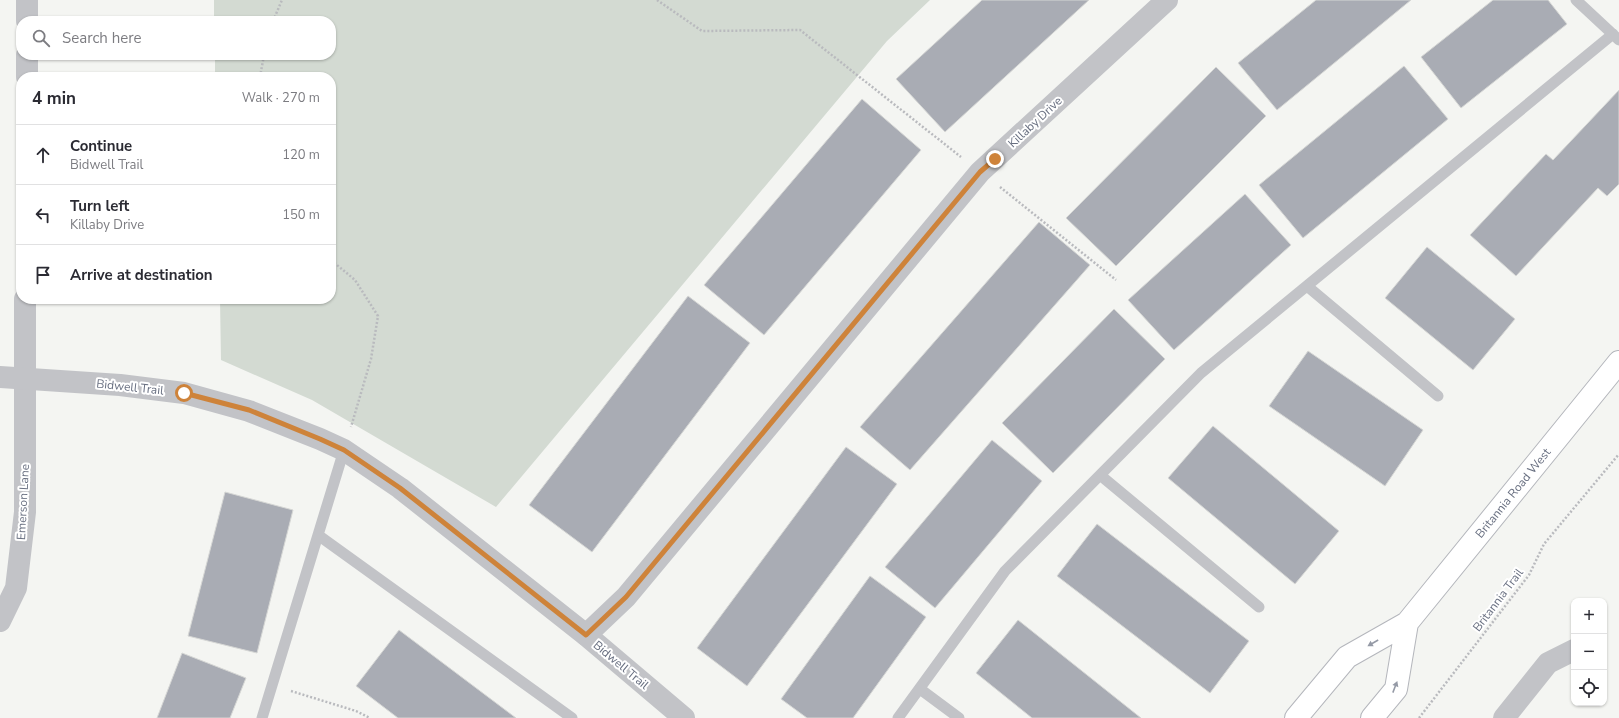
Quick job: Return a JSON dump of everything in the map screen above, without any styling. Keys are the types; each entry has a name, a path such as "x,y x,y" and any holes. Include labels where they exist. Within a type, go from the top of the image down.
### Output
{"main road":[{"name":"Britannia Road West","path":"1296,718 1346,658 1407,623 1619,362"},
{"name":"Britannia Road West","path":"1372,718 1396,689 1407,623"}],"street":[{"path":"27,0 27,16"},
{"name":"Killaby Drive","path":"586,635 626,597 980,172 1167,0"},
{"path":"27,60 27,72"},
{"name":"Emerson Lane","path":"0,621 16,588 25,512 26,304"},
{"name":"Bidwell Trail","path":"0,377 120,385 184,393 249,410 344,450 400,488 586,635 684,718"},
{"path":"1504,718 1548,663 1571,652"}],"lane":[{"path":"898,718 1005,571 1201,373 1616,37 1576,0"},
{"path":"1307,286 1438,396"},
{"path":"262,718 344,450"},
{"path":"1100,475 1259,607"},
{"path":"318,535 572,718"},
{"path":"920,689 959,718"}],"path":[{"path":"275,16 282,0"},
{"path":"657,0 702,31 800,30 1116,280"},
{"path":"261,72 263,60"},
{"path":"336,264 355,280 378,316 372,359 344,450"},
{"name":"Britannia Trail","path":"1419,718 1529,575 1544,544 1619,454"},
{"path":"272,685 356,711 370,718"}],"shaded area":[{"path":"214,0 930,0 887,41 496,507 312,400 221,360 220,304 336,304 336,72 215,72 215,60 336,60 336,16 214,16"}],"building":[{"path":"982,0 1089,0 945,132 896,79"},
{"path":"1316,0 1411,0 1277,110 1238,63"},
{"path":"1493,0 1548,0 1567,24 1461,108 1421,57"},
{"path":"1404,66 1448,119 1303,238 1259,185"},
{"path":"1216,67 1266,116 1116,266 1066,218"},
{"path":"1619,90 1619,184 1607,196 1598,188 1516,276 1470,235 1546,154 1553,160"},
{"path":"862,99 921,150 764,335 704,285"},
{"path":"1245,194 1291,245 1174,350 1128,300"},
{"path":"1039,222 1090,265 910,470 860,427"},
{"path":"1427,247 1515,319 1473,370 1385,298"},
{"path":"688,296 750,343 592,552 529,505"},
{"path":"1114,309 1165,359 1053,473 1002,423"},
{"path":"1308,351 1423,430 1385,486 1269,406"},
{"path":"1213,426 1339,531 1295,584 1168,478"},
{"path":"992,440 1042,481 935,608 885,567"},
{"path":"846,447 897,484 747,686 697,648"},
{"path":"225,492 293,510 257,653 188,636"},
{"path":"1097,524 1249,641 1210,693 1057,576"},
{"path":"870,576 926,617 853,718 807,718 781,699"},
{"path":"1018,620 1141,718 1032,718 976,673"},
{"path":"399,630 516,718 398,718 356,686"},
{"path":"182,653 246,678 230,718 157,718"}],"route":[{"path":"184,393 249,410 344,450 400,488 586,635 626,597 980,172 995,159"}]}
